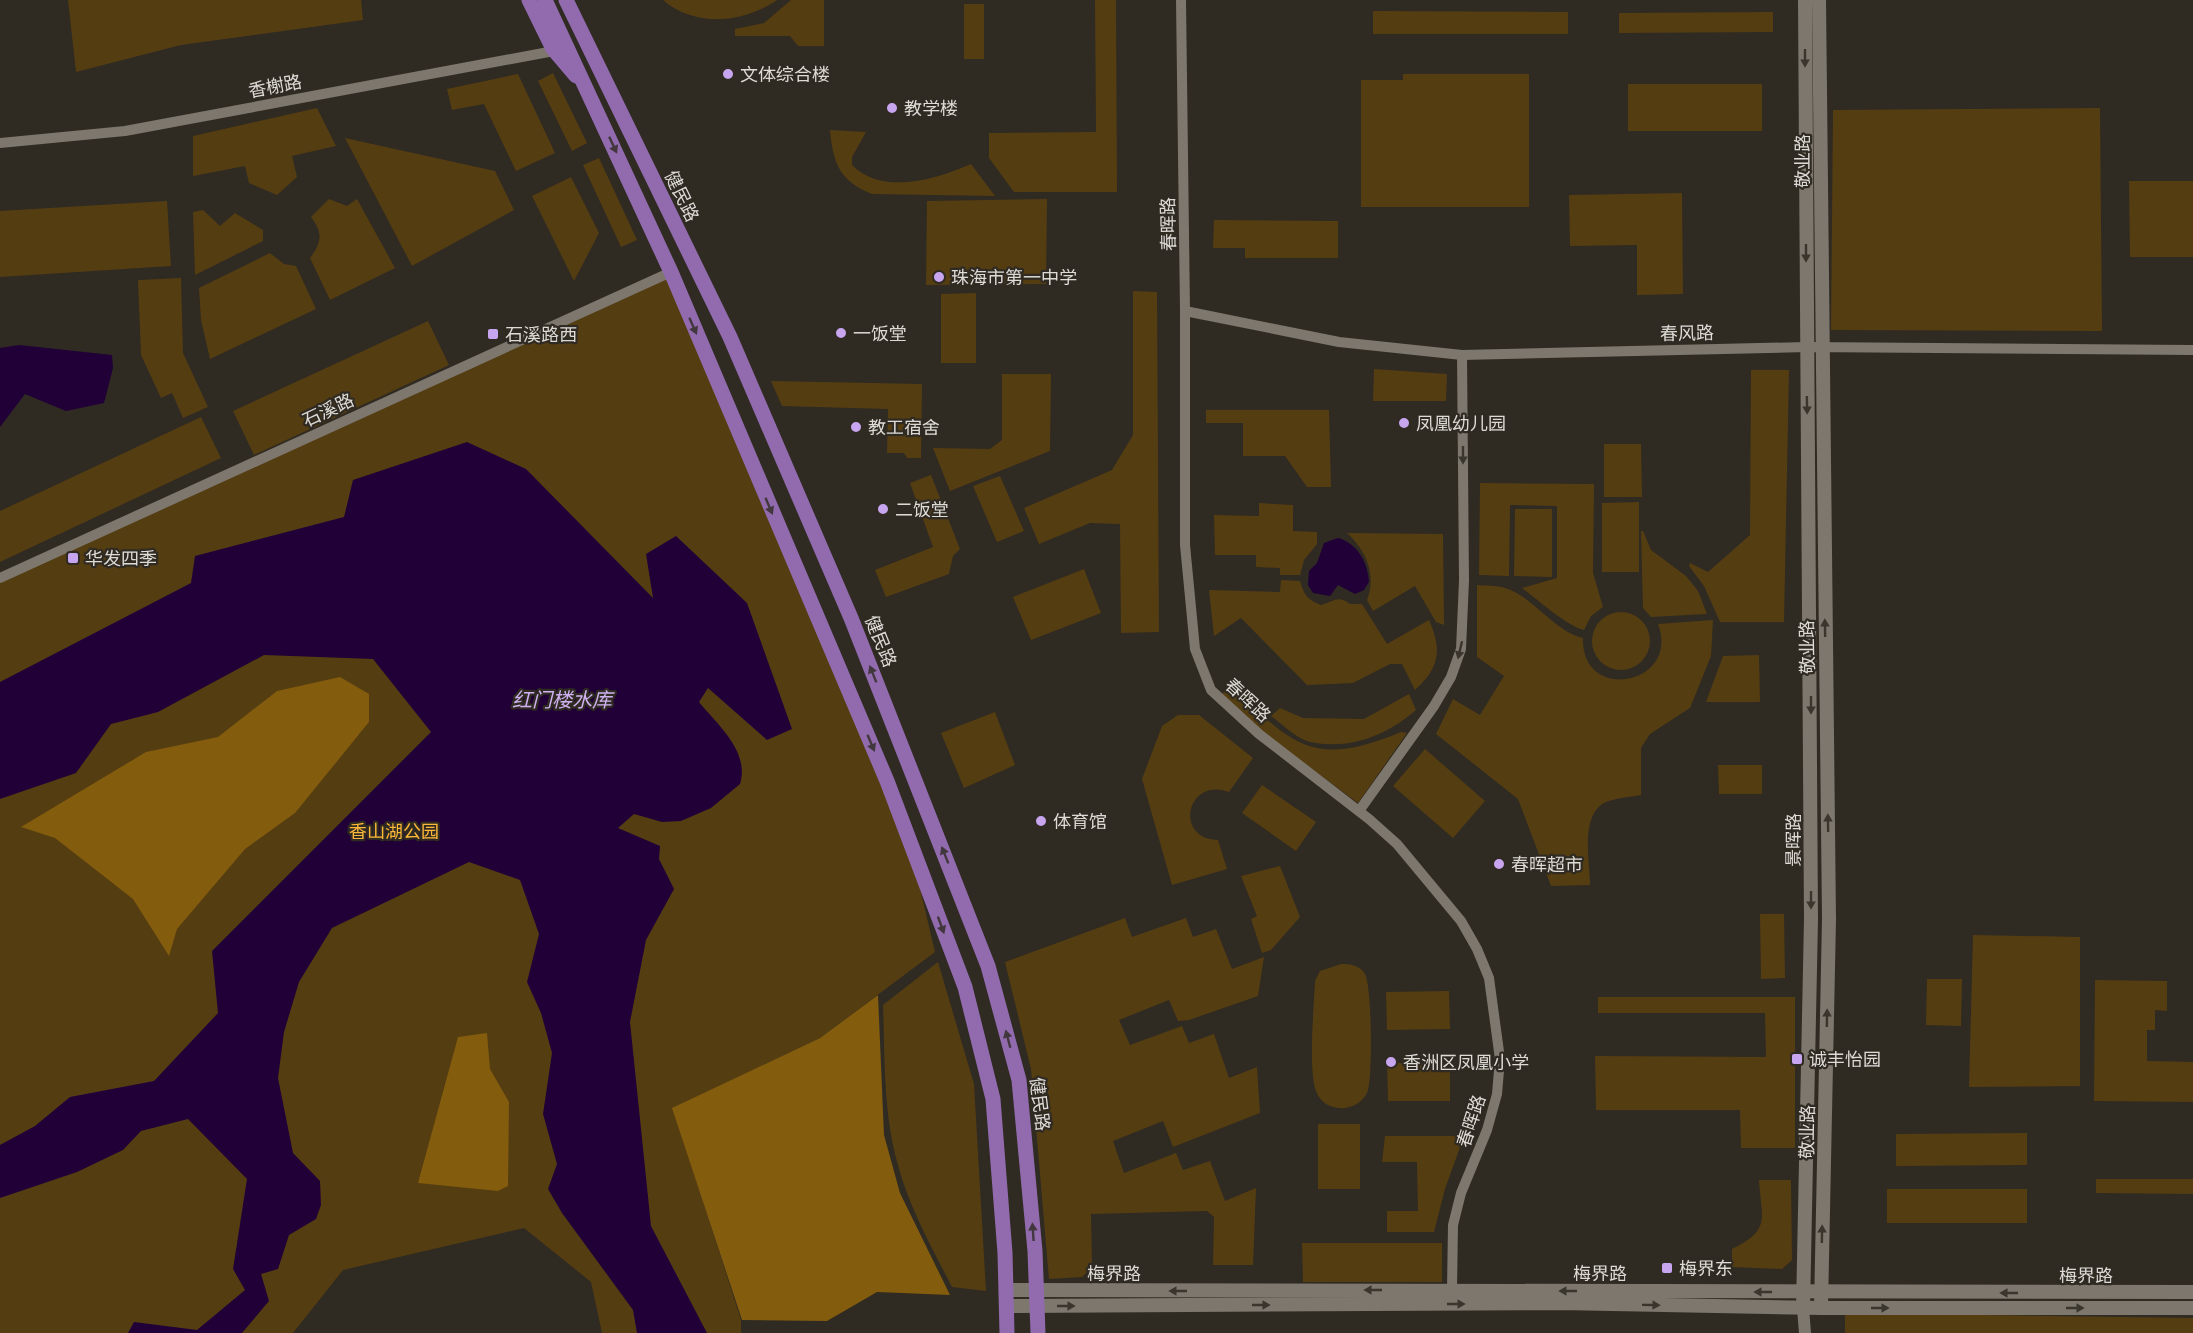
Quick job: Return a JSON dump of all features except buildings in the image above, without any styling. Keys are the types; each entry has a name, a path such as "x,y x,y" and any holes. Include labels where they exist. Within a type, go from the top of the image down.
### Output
{"main road":[{"path":"529,0 554,51 588,92"},
{"path":"545,0 671,272 887,781 965,987 993,1099 1007,1333"},
{"name":"健民路","path":"566,0 609,93 730,337 851,618 979,942 1018,1080 1038,1333"},
{"path":"572,0 609,93"},
{"name":"敬业路","path":"1805,0 1807,347"},
{"name":"敬业路","path":"1819,0 1829,919 1821,1308"},
{"name":"景晖路","path":"1803,1308 1811,919 1807,347"},
{"name":"梅界路","path":"1006,1290 1036,1298 1452,1290 1804,1293 2193,1292"},
{"path":"1007,1306 1036,1298 1560,1303 1803,1308 2193,1308"}],"street":[{"name":"春晖路","path":"1181,0 1185,544 1195,649 1211,690 1259,734 1359,811 1397,844 1461,921 1477,949 1491,987 1500,1059 1497,1094 1487,1130 1461,1193 1453,1225 1452,1290"},
{"name":"香榭路","path":"0,143 125,131 554,51"},
{"name":"石溪路","path":"0,578 671,272"},
{"name":"春风路","path":"1185,310 1339,342 1462,355 1807,347 2193,350"},
{"path":"1359,811 1434,706 1451,676 1461,649 1462,355"},
{"name":"景晖路","path":"1803,1308 1805,1333"}],"green space":[{"path":"68,0 361,0 363,20 181,45 76,72"},
{"path":"663,0 777,0 750,14 720,19 690,15"},
{"path":"791,0 824,0 824,46 798,46 790,36 735,36 735,29 764,23"},
{"path":"1095,0 1116,0 1117,192 1014,192 989,158 989,133 1096,132"},
{"path":"964,4 984,4 984,59 964,59"},
{"path":"1373,11 1568,12 1568,34 1373,34"},
{"path":"1773,12 1773,32 1619,33 1619,13"},
{"path":"553,73 587,143 572,151 538,81"},
{"path":"518,74 555,153 516,171 484,104 452,110 447,89"},
{"path":"1403,74 1529,74 1529,207 1361,207 1361,80 1403,80"},
{"path":"1628,84 1762,84 1762,131 1628,131"},
{"path":"317,108 336,146 292,156 297,177 277,195 249,183 245,166 193,176 193,136"},
{"path":"2100,108 2102,331 1831,330 1833,110"},
{"path":"830,130 866,132 852,157 852,165 878,180 910,182 942,175 971,164 995,196 872,194 852,183 840,170 833,153"},
{"path":"345,138 495,171 514,210 412,266"},
{"path":"599,158 637,240 621,247 583,165"},
{"path":"571,177 599,233 574,281 532,196"},
{"path":"2129,181 2193,181 2193,257 2130,257"},
{"path":"1682,193 1683,294 1637,295 1637,245 1570,246 1569,195"},
{"path":"329,199 347,206 357,199 395,268 330,300 310,258 319,242 318,228 311,217"},
{"path":"1047,199 1046,284 926,285 927,201"},
{"path":"167,201 171,266 0,277 0,211"},
{"path":"203,210 220,226 235,213 263,230 263,241 195,275 193,212"},
{"path":"1214,220 1338,221 1338,258 1245,258 1245,248 1213,248"},
{"path":"270,253 284,264 296,266 316,309 210,359 201,320 199,288"},
{"name":"香山湖公园","path":"671,272 907,833 935,952 820,1038 673,1108 741,1320 741,1333 602,1333 591,1282 524,1228 343,1270 293,1333 0,1333 0,578"},
{"path":"181,278 183,353 208,407 183,418 172,393 161,398 141,355 138,280"},
{"path":"1133,291 1157,292 1159,632 1121,633 1120,524 1090,523 1039,544 1024,508 1112,470 1133,435"},
{"path":"976,293 976,363 941,363 941,294"},
{"path":"428,321 449,365 254,455 233,411"},
{"path":"1374,369 1447,374 1446,401 1373,401"},
{"path":"1751,370 1789,370 1784,622 1720,622 1704,586 1689,566 1690,563 1708,572 1750,535"},
{"path":"1002,374 1051,374 1050,451 950,491 933,448 990,449 1002,440"},
{"path":"771,381 922,384 921,458 907,458 904,453 887,453 888,409 782,406"},
{"path":"1206,410 1329,410 1331,487 1307,487 1285,456 1243,456 1243,423 1206,423"},
{"path":"201,417 221,458 0,562 0,511"},
{"path":"1604,444 1641,444 1642,497 1604,497"},
{"path":"931,475 960,549 953,556 949,574 886,597 875,570 933,547 910,483"},
{"path":"1000,476 1024,531 997,542 973,486"},
{"path":"1480,483 1594,484 1593,573 1603,607 1591,616 1584,630 1561,618 1522,588 1557,578 1557,506 1510,505 1509,576 1479,575"},
{"path":"1639,502 1639,572 1602,572 1602,503"},
{"path":"1259,503 1293,505 1293,531 1317,532 1317,544 1304,560 1300,575 1280,575 1280,568 1256,567 1256,555 1215,555 1214,515 1259,516"},
{"path":"1515,509 1552,509 1552,577 1514,576"},
{"path":"1641,531 1651,550 1686,576 1698,591 1707,614 1651,617 1643,608"},
{"path":"1347,533 1443,534 1444,625 1436,622 1415,586 1373,611 1367,600 1371,582 1368,564 1360,547"},
{"path":"1084,569 1101,613 1031,640 1013,597"},
{"path":"1281,580 1300,581 1307,596 1321,605 1339,599 1350,604 1362,604 1387,644 1429,620 1437,649 1430,674 1415,690 1402,664 1390,664 1353,683 1307,685 1241,618 1214,636 1209,590 1280,592"},
{"path":"1477,585 1498,586 1515,592 1563,629 1583,638 1587,659 1597,672 1612,679 1628,679 1644,673 1656,661 1661,645 1658,624 1713,620 1711,656 1690,708 1650,734 1641,748 1641,795 1604,803 1592,818 1588,841 1590,885 1551,886 1518,799 1436,734 1453,699 1480,715 1504,676 1477,657"},
{"path":"1621,612 1632,614 1645,625 1650,641 1648,652 1637,665 1621,670 1610,668 1597,657 1592,641 1594,630 1605,617"},
{"path":"1759,655 1760,702 1706,702 1723,656"},
{"path":"1230,684 1270,722 1288,736 1306,745 1325,749 1346,749 1401,732 1407,733 1358,803 1263,733 1222,694"},
{"path":"1409,694 1416,710 1380,734 1353,742 1325,744 1310,742 1295,735 1271,716 1280,708 1303,718 1364,719"},
{"path":"995,712 1015,765 964,788 941,733"},
{"path":"1178,715 1199,715 1253,758 1229,792 1215,789 1203,793 1195,800 1191,810 1191,820 1195,830 1204,837 1218,840 1227,869 1172,885 1142,779 1162,726"},
{"path":"1425,749 1485,801 1453,838 1393,786"},
{"path":"1718,765 1762,765 1762,794 1719,794"},
{"path":"1262,785 1316,822 1296,851 1242,813"},
{"path":"1280,866 1300,917 1271,950 1262,953 1251,919 1257,916 1241,876"},
{"path":"1760,914 1784,914 1785,978 1761,979"},
{"path":"1125,918 1132,937 1186,918 1193,937 1216,929 1232,969 1264,957 1258,996 1189,1020 1178,1021 1169,1000 1119,1020 1130,1045 1182,1026 1189,1043 1214,1034 1229,1078 1257,1067 1260,1113 1173,1147 1163,1121 1113,1141 1124,1173 1176,1153 1183,1170 1210,1161 1225,1201 1256,1188 1253,1265 1213,1265 1214,1217 1207,1211 1091,1214 1092,1267 1082,1277 1049,1279 1031,1069 1005,962"},
{"path":"1973,935 2080,937 2080,1086 1969,1087"},
{"path":"938,962 974,1084 986,1291 952,1287 908,1196 898,1165 890,1126 883,1005"},
{"path":"1341,964 1358,967 1365,974 1369,996 1371,1053 1367,1093 1356,1104 1341,1108 1326,1104 1320,1099 1314,1081 1312,1053 1315,981 1320,971"},
{"path":"1927,979 1962,979 1961,1026 1926,1025"},
{"path":"2095,980 2167,981 2167,1011 2155,1010 2155,1030 2147,1030 2147,1061 2193,1062 2193,1102 2094,1101"},
{"path":"1449,991 1450,1029 1387,1030 1386,992"},
{"path":"1598,997 1795,997 1795,1148 1741,1148 1740,1110 1596,1110 1595,1056 1766,1057 1765,1013 1598,1013"},
{"path":"1387,1063 1450,1063 1450,1101 1388,1101"},
{"path":"1318,1124 1360,1124 1360,1189 1318,1189"},
{"path":"2027,1133 2027,1165 1896,1166 1896,1134"},
{"path":"1385,1136 1464,1136 1445,1189 1434,1232 1387,1232 1387,1211 1418,1211 1417,1162 1382,1162"},
{"path":"2096,1179 2193,1179 2193,1194 2096,1193"},
{"path":"1759,1180 1791,1180 1792,1260 1782,1269 1732,1267 1732,1249 1745,1242 1759,1229 1762,1214"},
{"path":"1887,1189 2027,1189 2027,1223 1887,1223"},
{"path":"1302,1243 1442,1243 1442,1282 1303,1282"},
{"path":"1845,1313 2193,1318 2193,1333 1845,1333"}],"shaded area":[{"path":"340,677 369,694 369,722 295,813 245,849 177,929 169,956 133,899 55,838 21,827 146,752 218,737 277,691"},
{"path":"878,995 884,1135 900,1193 950,1295 877,1292 827,1321 742,1320 672,1108 820,1038"},
{"path":"487,1033 490,1069 509,1102 508,1186 498,1191 418,1183 458,1037"}],"water":[{"path":"19,345 112,355 113,368 104,403 66,411 25,394 0,427 0,348"},
{"name":"红门楼水库","path":"467,442 526,469 653,598 646,554 676,536 747,603 792,729 767,740 708,688 699,702 723,730 736,750 742,772 740,784 711,808 681,821 662,822 634,814 618,828 660,846 659,859 674,889 646,940 630,1022 651,1226 707,1333 637,1333 633,1310 562,1213 548,1189 557,1164 543,1114 552,1053 541,1013 527,982 539,934 520,880 469,862 332,928 299,982 284,1032 278,1078 293,1153 320,1181 321,1205 316,1219 289,1235 278,1269 261,1274 269,1301 242,1333 128,1333 134,1322 197,1330 245,1290 233,1269 247,1179 188,1119 141,1131 123,1150 77,1172 0,1198 0,1145 35,1126 70,1097 154,1081 218,1013 212,951 431,732 373,659 264,655 158,712 111,724 76,773 0,799 0,682 191,583 195,556 344,517 353,480"},
{"path":"1338,538 1351,544 1360,554 1369,582 1364,590 1355,594 1338,585 1330,596 1313,593 1308,585 1309,571 1317,563 1324,543"}],"place":[{"name":"文体综合楼","path":"728,74"},
{"name":"教学楼","path":"892,108"},
{"name":"珠海市第一中学","path":"939,277"},
{"name":"一饭堂","path":"841,333"},
{"name":"石溪路西","path":"493,334"},
{"name":"凤凰幼儿园","path":"1404,423"},
{"name":"教工宿舍","path":"856,427"},
{"name":"二饭堂","path":"883,509"},
{"name":"华发四季","path":"73,558"},
{"name":"体育馆","path":"1041,821"},
{"name":"春晖超市","path":"1499,864"},
{"name":"诚丰怡园","path":"1797,1059"},
{"name":"香洲区凤凰小学","path":"1391,1062"},
{"name":"梅界东","path":"1667,1268"}]}
